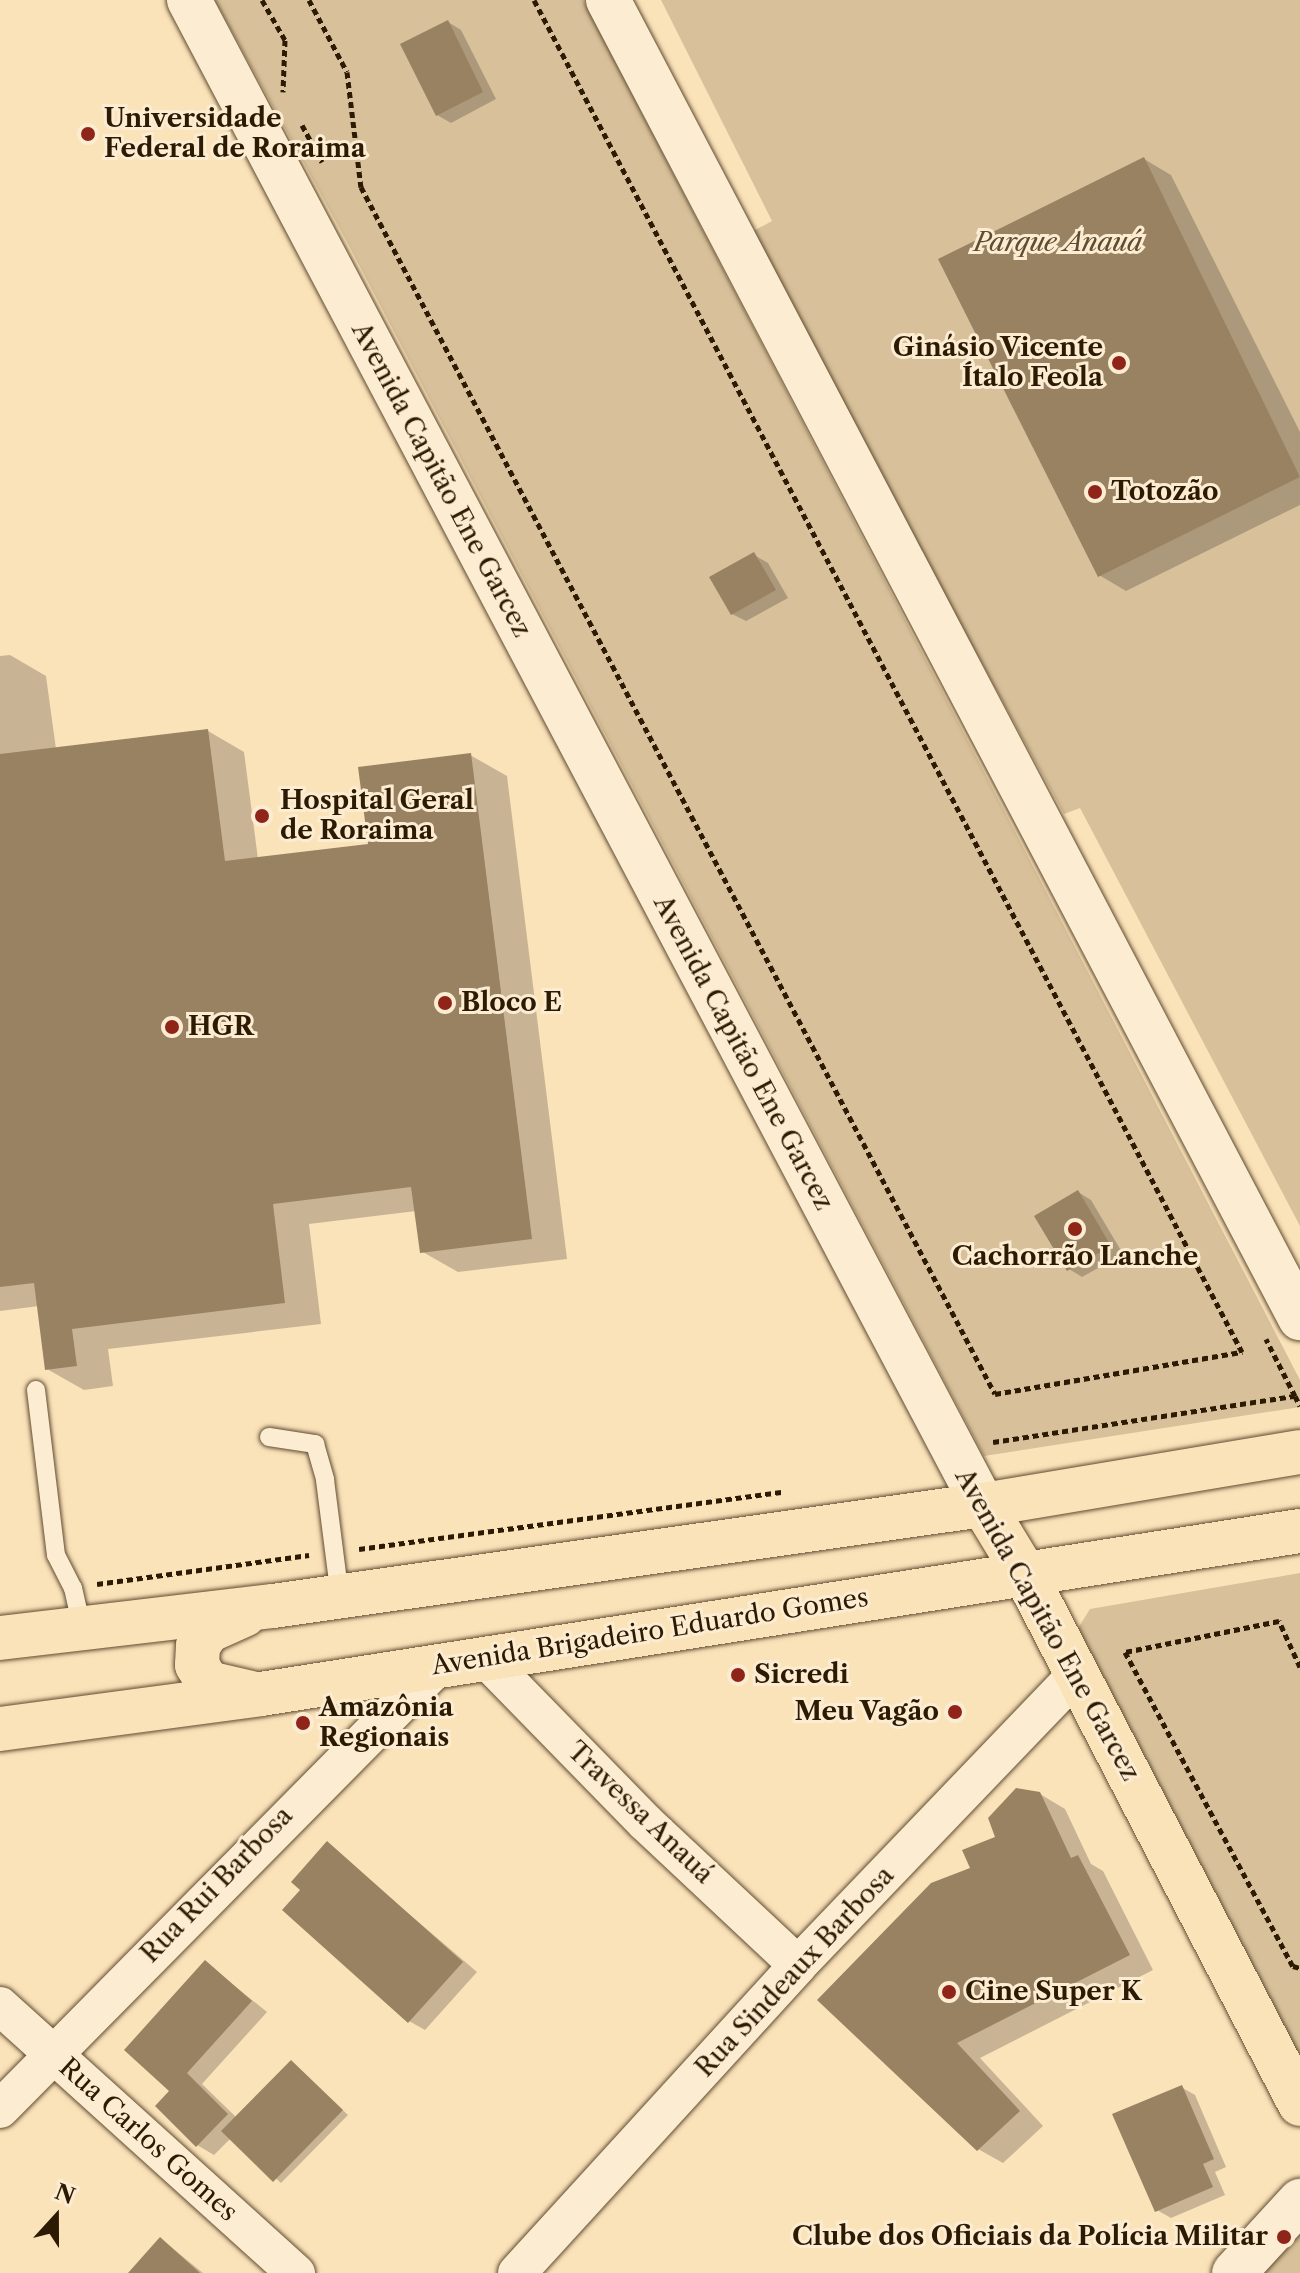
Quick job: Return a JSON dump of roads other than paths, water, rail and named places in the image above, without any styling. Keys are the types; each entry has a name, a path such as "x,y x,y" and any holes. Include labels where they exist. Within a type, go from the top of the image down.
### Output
{"main road":[{"path":"0,1638 88,1613 273,1606 983,1505 1300,1452"},
{"name":"Avenida Capitão Ene Garcez","path":"983,1505 1025,1574 1300,2104"},
{"name":"Avenida Brigadeiro Eduardo Gomes","path":"0,1729 123,1710 261,1694 1300,1531"},
{"path":"261,1694 208,1683 196,1655 208,1631 273,1606"},
{"path":"88,1613 167,1635 184,1657 171,1686 123,1710"}],"street":[{"name":"Avenida Capitão Ene Garcez","path":"189,0 983,1505"},
{"path":"608,0 1281,1324"},
{"name":"Travessa Anauá","path":"485,1658 645,1822 798,1965"},
{"name":"Rua Rui Barbosa","path":"0,2109 439,1665"},
{"name":"Rua Sindeaux Barbosa","path":"517,2273 798,1965 1077,1674"},
{"name":"Rua Carlos Gomes","path":"0,2006 296,2273"},
{"path":"1234,2273 1300,2201"}],"lane":[{"path":"36,1390 56,1555 88,1613"},
{"path":"269,1437 315,1444 340,1597"}],"place":[{"name":"Universidade Federal de Roraima","path":"88,134"},
{"name":"Ginásio Vicente Ítalo Feola","path":"1119,363"},
{"name":"Totozão","path":"1095,492"},
{"name":"Hospital Geral de Roraima","path":"262,816"},
{"name":"Bloco E","path":"445,1003"},
{"name":"HGR","path":"172,1027"},
{"name":"Cachorrão Lanche","path":"1075,1229"},
{"name":"Sicredi","path":"738,1675"},
{"name":"Meu Vagão","path":"955,1712"},
{"name":"Amazônia Regionais","path":"303,1723"},
{"name":"Cine Super K","path":"949,1992"},
{"name":"Clube dos Oficiais da Polícia Militar","path":"1284,2237"}],"park label":[{"name":"Parque Anauá","path":"1058,243"}]}
